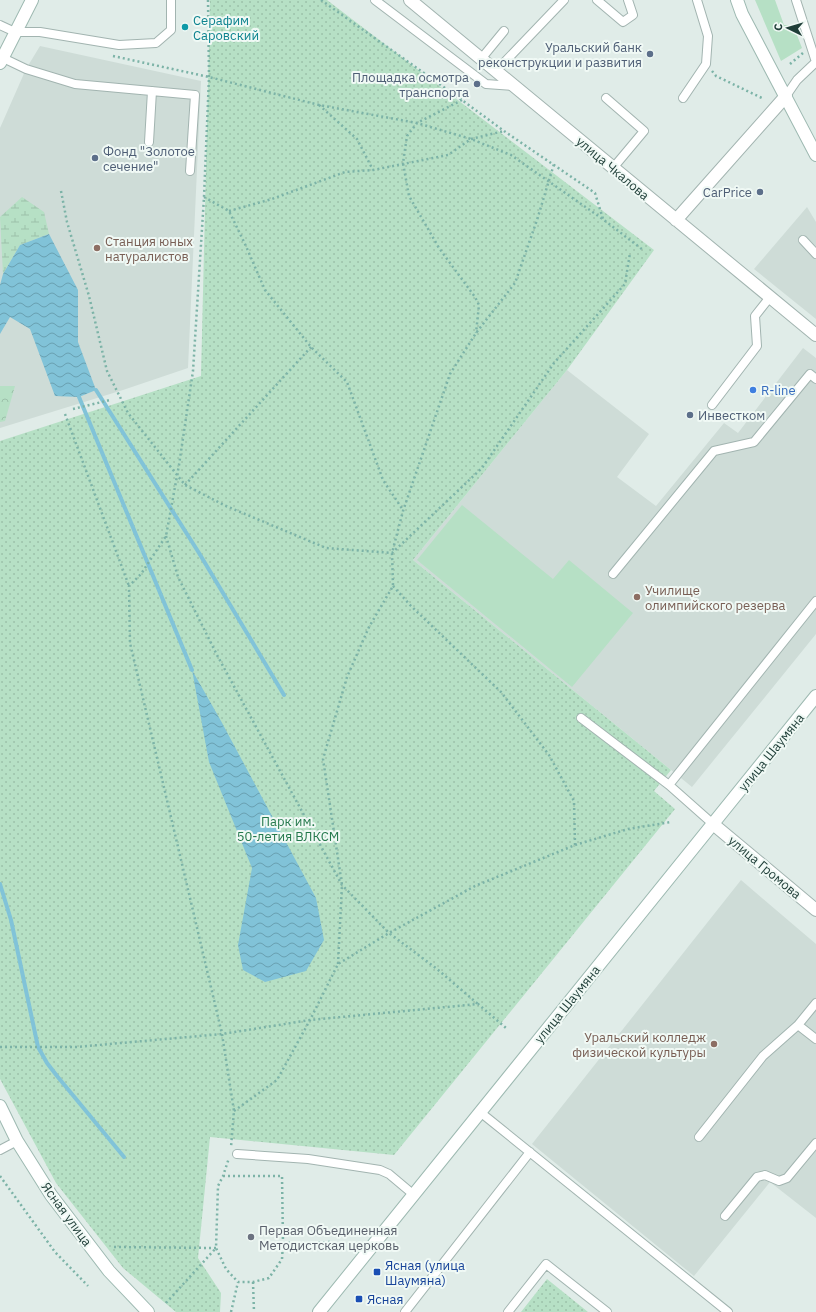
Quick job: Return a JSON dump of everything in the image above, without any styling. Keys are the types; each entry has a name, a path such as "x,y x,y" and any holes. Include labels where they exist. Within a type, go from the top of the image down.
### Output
{"street":[{"path":"1,60 32,0"},
{"name":"улица Чкалова","path":"410,0 816,335"},
{"path":"737,0 816,155"},
{"path":"676,220 786,96"},
{"name":"улица Шаумяна","path":"319,1312 816,697"},
{"name":"улица Громова","path":"714,824 816,910"},
{"name":"Ясная улица","path":"0,1106 17,1141 51,1195 109,1271 148,1312"}],"lane":[{"path":"0,25 15,32 40,32 119,45 156,43 171,30 171,0"},
{"path":"496,71 564,0"},
{"path":"597,0 623,22 633,15 628,0"},
{"path":"682,98 706,64 708,36 697,0"},
{"path":"786,96 815,57 796,0"},
{"path":"381,2 486,84 514,86"},
{"path":"481,59 504,31"},
{"path":"1,60 75,84 195,95 190,172"},
{"path":"149,142 152,91"},
{"path":"606,98 644,131 613,168"},
{"path":"803,240 816,254"},
{"path":"712,405 757,346 755,333 756,316 770,297"},
{"path":"613,574 714,451 754,442 810,374 816,379"},
{"path":"669,785 816,601"},
{"path":"581,718 669,785 714,824"},
{"path":"699,1137 763,1056 798,1024 816,1003"},
{"path":"798,1024 816,1039"},
{"path":"480,1112 702,1288 728,1312"},
{"path":"0,1150 17,1141"},
{"path":"725,1216 757,1176 765,1175 779,1181 787,1178 816,1143"},
{"path":"405,1312 530,1152"},
{"path":"237,1154 308,1159 380,1170 389,1174 414,1195"},
{"path":"508,1312 546,1264 607,1312"}],"path":[{"path":"129,586 142,574 166,536 193,371 204,197 209,77 208,0"},
{"path":"321,0 504,131 595,193 604,220"},
{"path":"108,55 209,77 319,105 417,123 472,139 511,155 604,220 642,250"},
{"path":"706,64 716,76 764,99"},
{"path":"462,100 417,123 407,136 403,164 409,196 439,248 479,306 476,333"},
{"path":"319,105 357,139 373,170"},
{"path":"229,211 272,199 345,172 373,170 448,155 472,139 504,131"},
{"path":"234,1111 277,1080 310,1020 338,964 342,885 324,759 347,677 369,627 393,586 392,553 403,511 450,374 476,333 515,283 537,220 554,164"},
{"path":"61,191 66,222 89,296 107,371 128,413 186,485 226,506 326,548 392,553 482,468 554,363 625,284 630,253"},
{"path":"204,197 229,211 265,290 311,347 347,382 383,480 403,511"},
{"path":"186,485 311,347"},
{"path":"73,409 110,400"},
{"path":"65,414 129,586 130,643 222,1034 234,1111 230,1153 223,1176 218,1186 216,1248 226,1269 238,1282 253,1282 269,1278 282,1259 282,1176 223,1176"},
{"path":"166,536 178,577 217,654 342,885 388,933 437,969 506,1028"},
{"path":"393,586 422,617 501,692 549,755 574,800 575,845"},
{"path":"338,964 388,933 475,886 575,845 628,828 671,822"},
{"path":"0,1047 76,1047 222,1034 310,1020 478,1004"},
{"path":"0,1176 55,1252 88,1286"},
{"path":"283,1244 332,1242"},
{"path":"114,1247 216,1248"},
{"path":"166,1303 216,1248"},
{"path":"231,1312 238,1282"},
{"path":"253,1282 254,1312"}],"shaded area":[{"name":"Станция юных натуралистов","path":"40,46 201,81 188,368 0,428 0,128 26,69"},
{"path":"807,207 816,222 816,319 754,269"},
{"name":"Училище олимпийского резерва","path":"803,348 816,358 816,634 692,787 413,560 567,370 649,434 617,477 656,506 724,423 738,433"},
{"name":"Уральский колледж физической культуры","path":"741,880 816,944 816,1218 770,1182 694,1276 532,1144"}],"green space":[{"name":"Парк им. 50-летия ВЛКСМ","path":"210,0 327,0 654,250 567,370 413,560 671,770 654,791 675,809 394,1155 210,1137 198,1258 221,1293 220,1312 176,1312 123,1268 56,1183 0,1079 0,441 201,376"},
{"path":"755,0 775,0 784,25 789,25 795,30 802,48 781,61"},
{"path":"22,197 44,212 49,234 20,245 3,274 0,217"},
{"path":"0,386 15,386 5,421 0,422"},
{"path":"462,505 553,579 569,560 633,613 572,687 417,560"},
{"path":"547,1279 588,1312 521,1312"}],"water":[{"path":"49,234 78,290 78,342 96,390 79,397 55,396 30,329 10,317 0,334 0,285 3,274 20,245"},
{"path":"192,670 316,898 324,940 306,971 265,982 243,970 238,945 252,868 209,762"}],"waterway":[{"path":"96,390 199,553 284,695"},
{"path":"79,397 192,670"},
{"path":"0,884 11,920 38,1047 47,1063 57,1076 124,1157"}],"place":[{"name":"Серафим Саровский","path":"185,27"},
{"name":"Уральский банк реконструкции и развития","path":"650,54"},
{"name":"Площадка осмотра транспорта","path":"477,84"},
{"name":"Фонд \"Золотое сечение\"","path":"95,158"},
{"name":"CarPrice","path":"760,192"},
{"name":"Станция юных натуралистов","path":"97,248"},
{"name":"R-line","path":"753,390"},
{"name":"Инвестком","path":"690,415"},
{"name":"Училище олимпийского резерва","path":"637,597"},
{"name":"Уральский колледж физической культуры","path":"714,1044"},
{"name":"Первая Объединенная Методистская церковь","path":"251,1237"},
{"name":"Ясная (улица Шаумяна)","path":"377,1272"},
{"name":"Ясная","path":"359,1299"}]}
